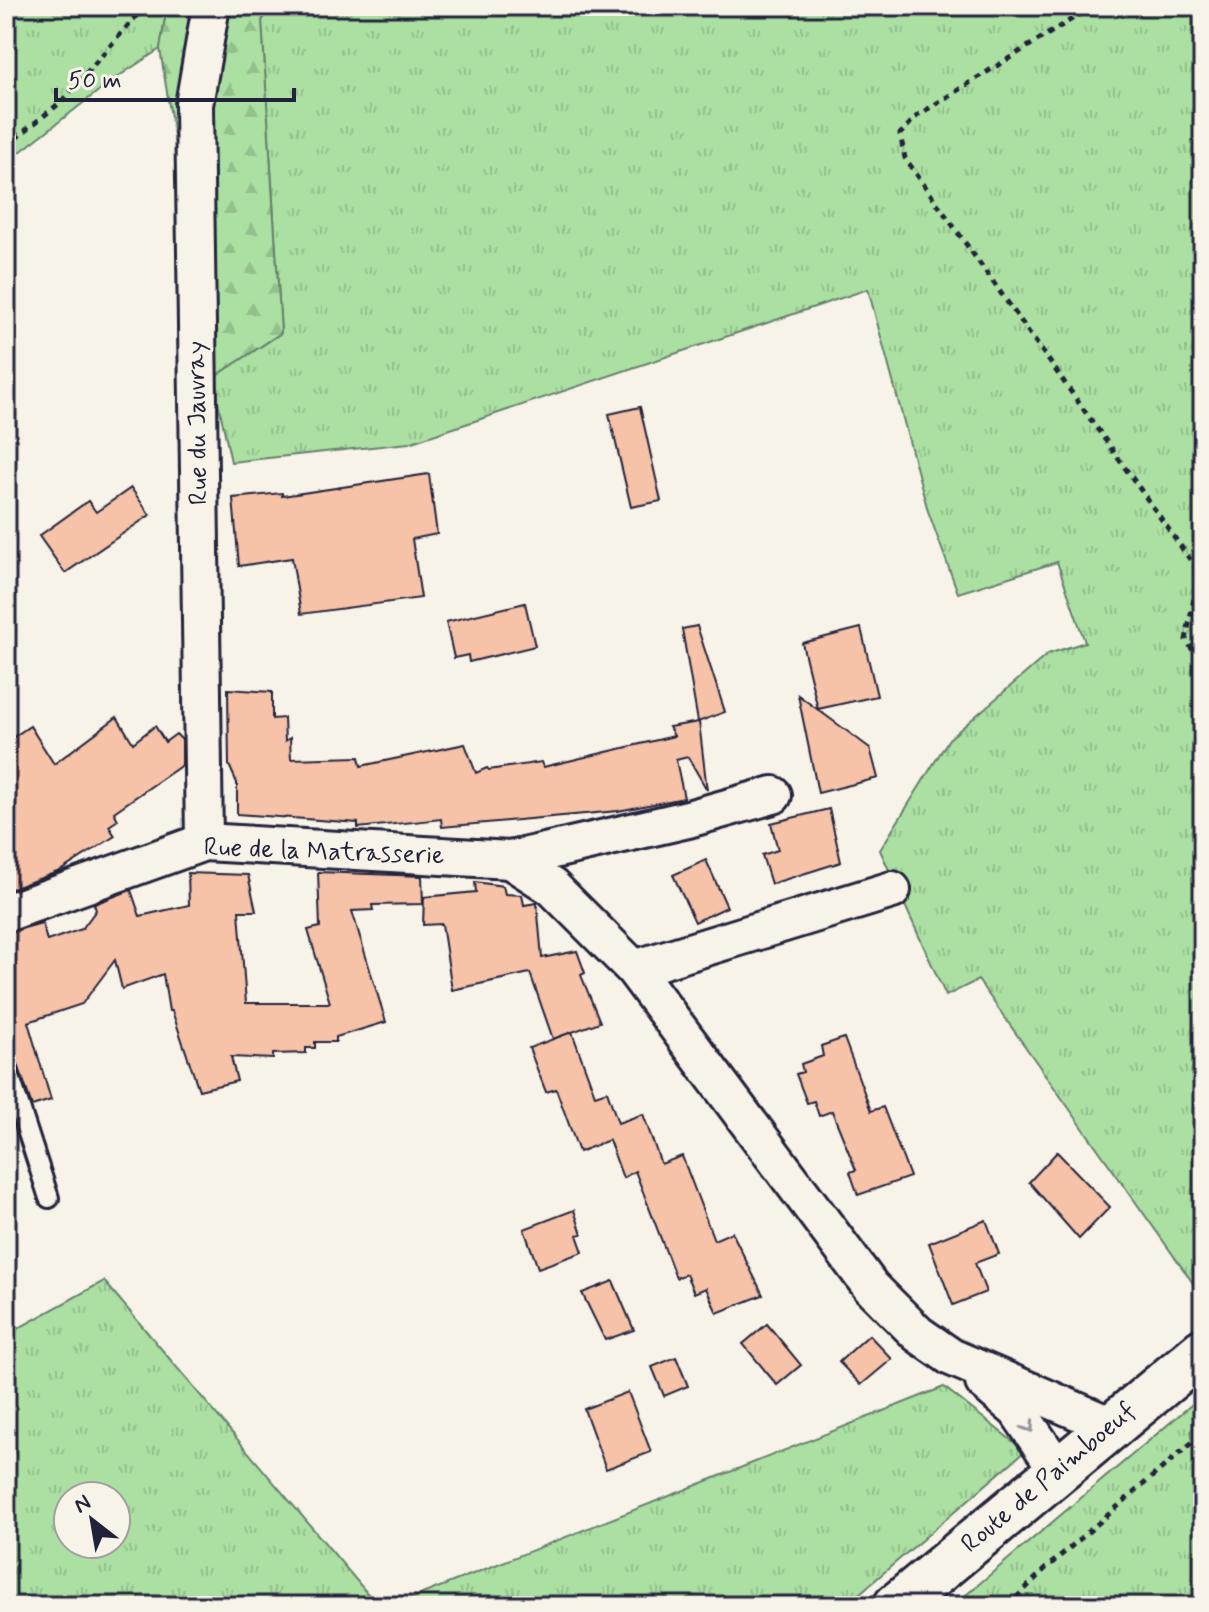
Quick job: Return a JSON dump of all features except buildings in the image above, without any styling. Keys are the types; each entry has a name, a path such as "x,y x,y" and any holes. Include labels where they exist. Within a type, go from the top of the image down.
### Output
{"street":[{"name":"Rue du Jauvray","path":"204,842 194,105 211,6"},
{"name":"Rue de la Matrasserie","path":"6,913 204,842 510,860 688,819 773,795"},
{"name":"Rue de la Matrasserie","path":"510,860 552,887 634,969 871,1287 918,1334 1017,1410 1058,1470"},
{"path":"634,969 892,890"},
{"name":"Route de Paimboeuf","path":"896,1606 1203,1351"},
{"name":"Rue de la Matrasserie","path":"951,1357 1112,1426"}],"lane":[{"path":"6,1065 49,1198"}],"path":[{"path":"6,146 61,102 145,6"},
{"path":"1093,6 918,115 900,134 905,158 1199,572 1186,640 1203,665"},
{"path":"1008,1606 1045,1569 1203,1433"}],"green space":[{"path":"6,6 167,6 160,49 110,82 6,163"},
{"path":"167,6 270,6 262,21 281,333 213,378 160,49"},
{"path":"270,6 1203,6 1203,1286 1198,1290 978,980 946,996 880,850 949,739 1048,654 1085,642 1057,562 958,593 928,511 868,289 409,443 231,462 213,378 281,333 262,21"},
{"path":"104,1281 378,1606 6,1606 6,1335"},
{"path":"944,1387 1025,1451 845,1606 392,1606"},
{"path":"1203,1395 1203,1606 953,1606"}]}
